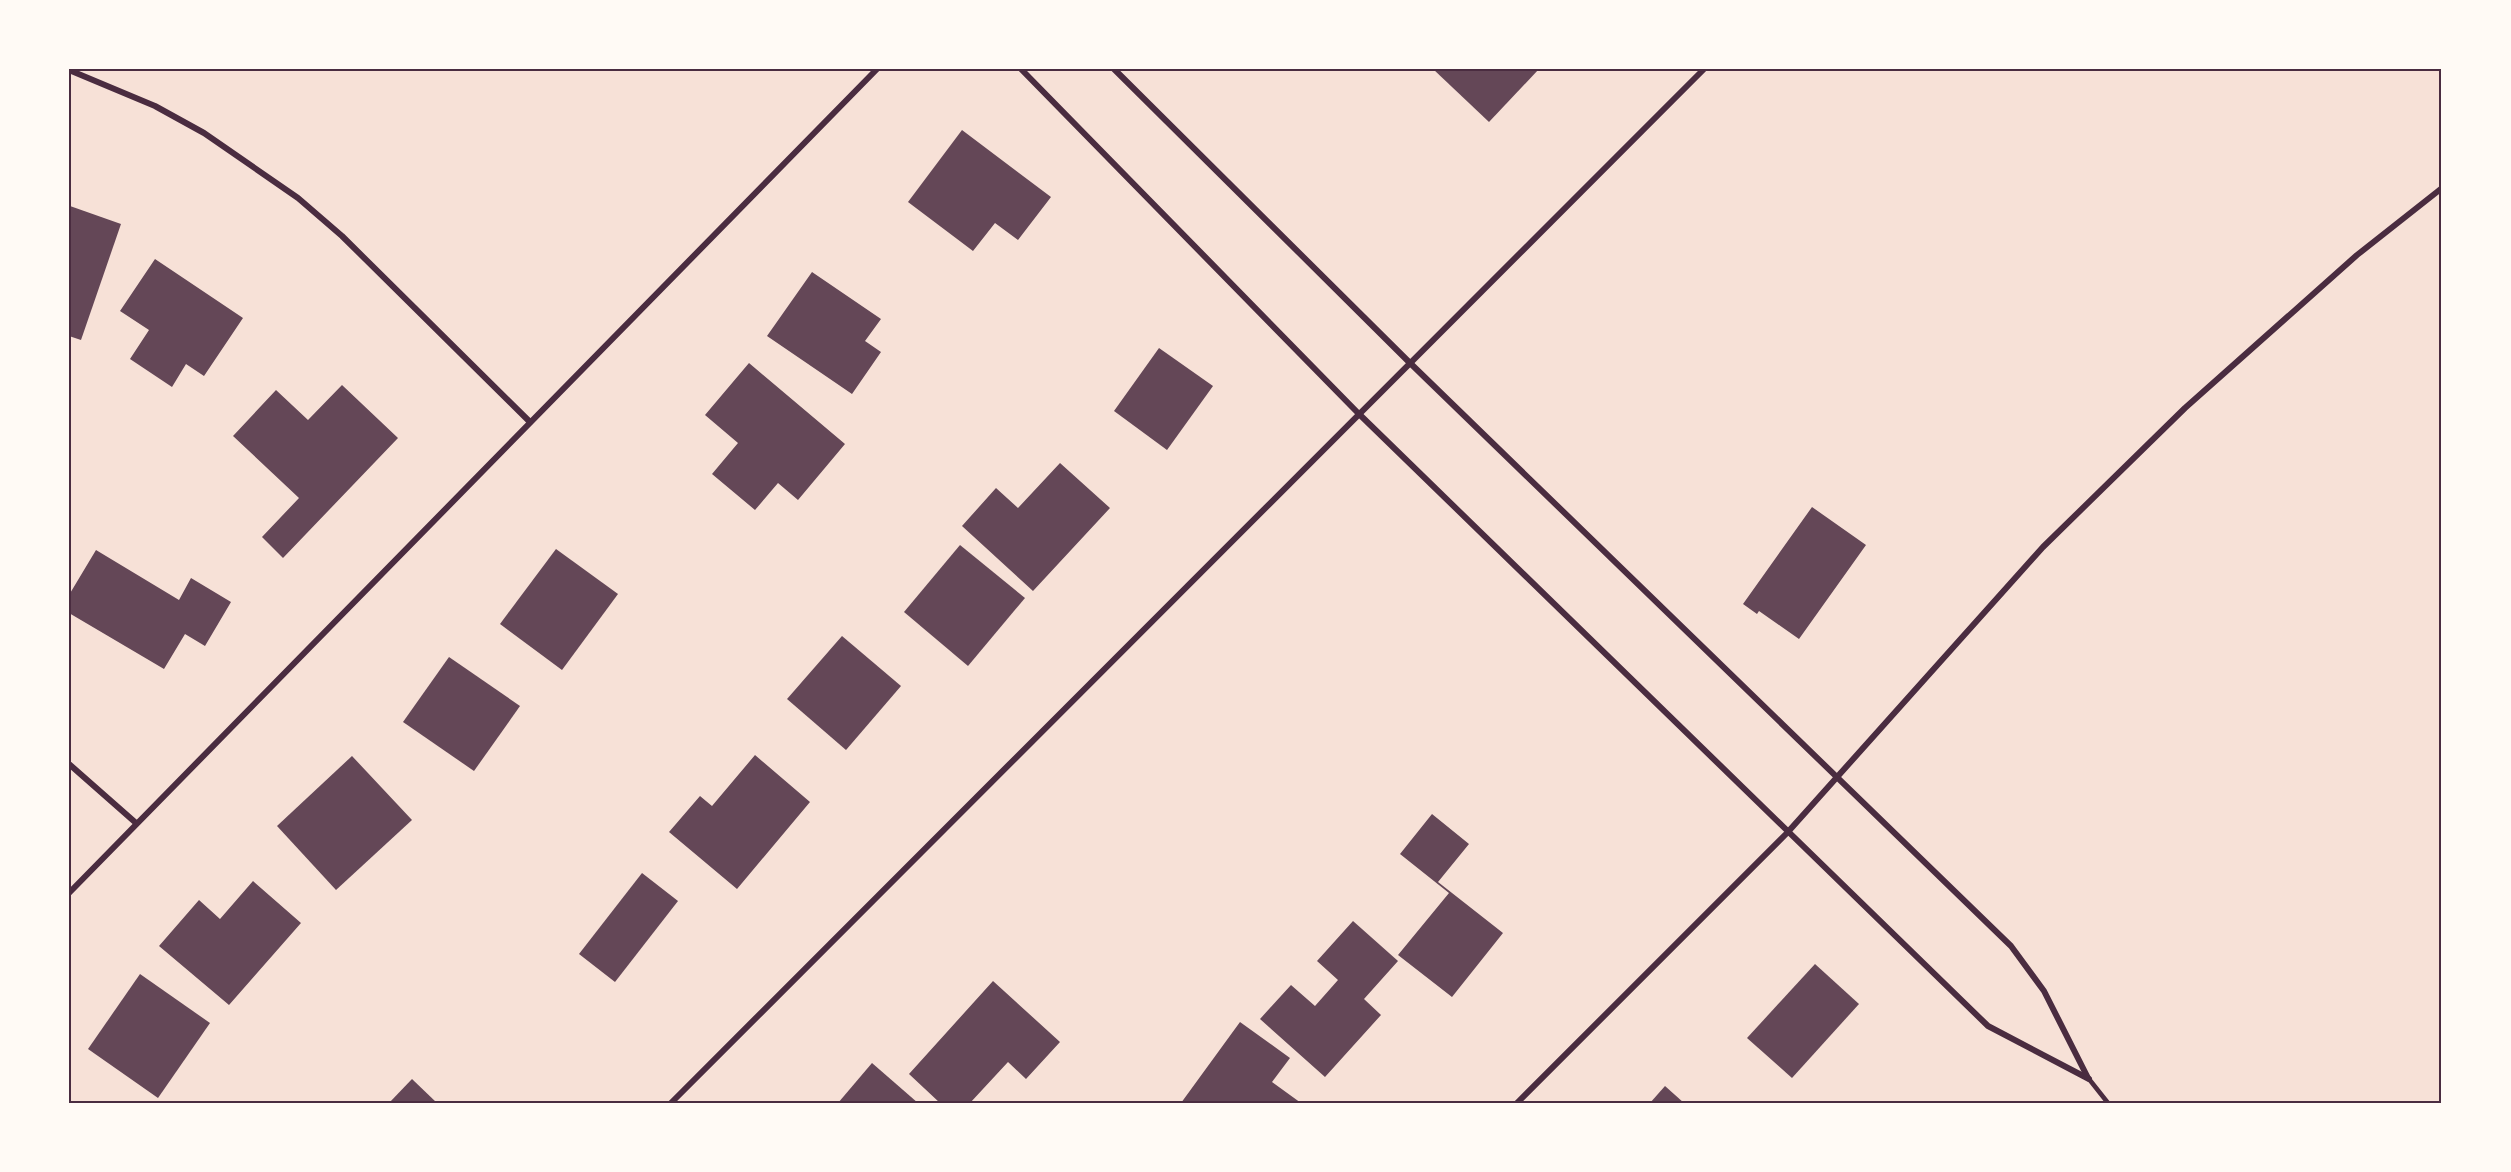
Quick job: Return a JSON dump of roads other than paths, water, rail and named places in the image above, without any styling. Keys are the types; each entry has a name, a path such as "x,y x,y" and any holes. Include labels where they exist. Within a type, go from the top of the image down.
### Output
{"street":[{"path":"69,892 877,69"},
{"path":"1021,69 1358,413 1787,833 1988,1026 2089,1079"},
{"path":"1114,69 1409,362 2011,946 2044,991 2089,1079"},
{"path":"671,1103 1704,69"},
{"path":"69,70 155,106 204,133 298,198 342,236 530,422"},
{"path":"1517,1103 1787,833 2043,547 2176,417 2357,255 2442,188"},
{"path":"69,764 136,823"}],"lane":[{"path":"2089,1079 2108,1103"}]}
